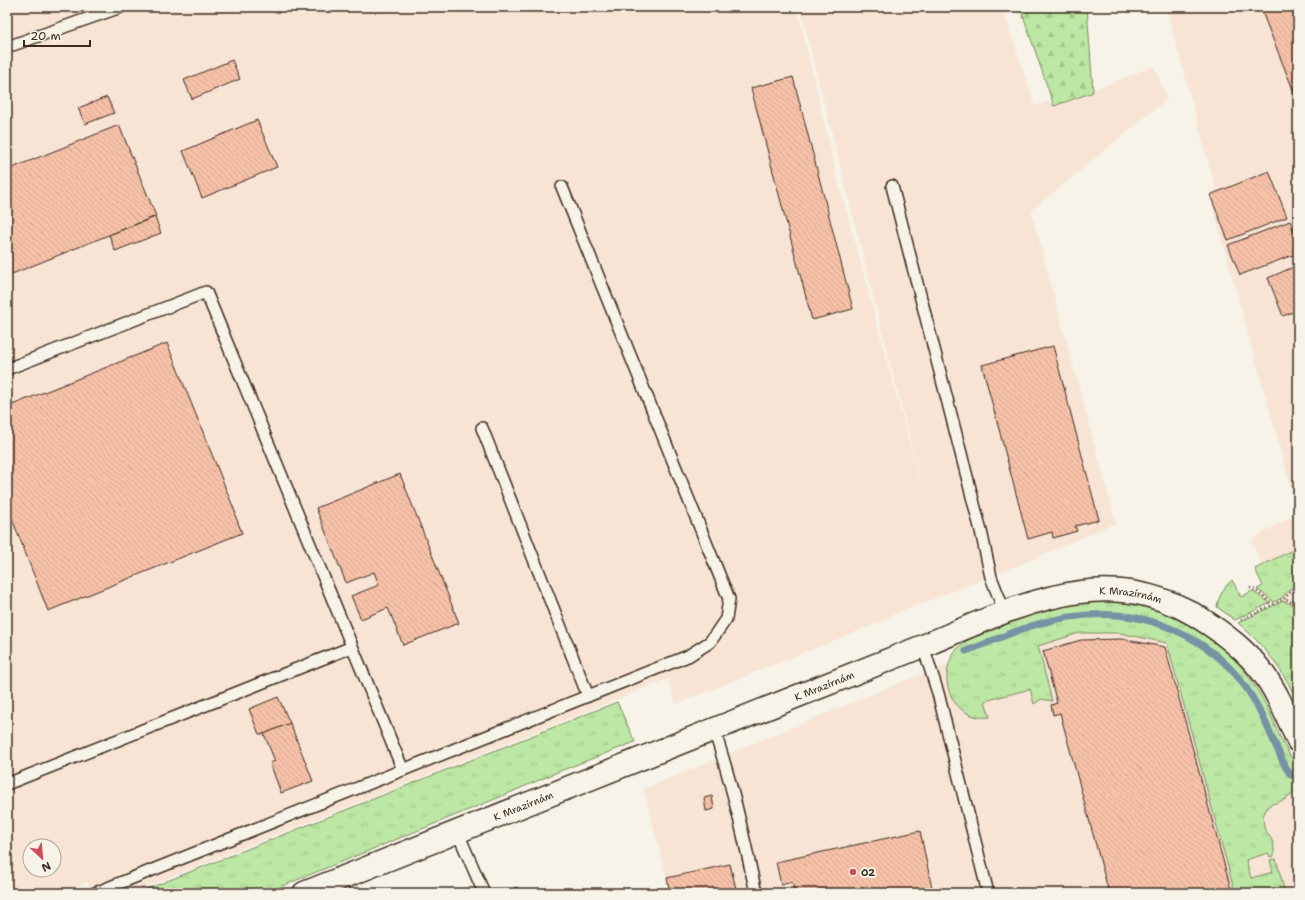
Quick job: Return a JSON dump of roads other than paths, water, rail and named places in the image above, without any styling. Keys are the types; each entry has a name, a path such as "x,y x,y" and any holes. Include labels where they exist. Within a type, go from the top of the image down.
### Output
{"street":[{"name":"K Mrazírnám","path":"304,893 1005,613 1033,602 1058,595 1086,591 1138,593 1158,598 1196,614 1234,642 1255,662 1270,684 1298,741"}],"lane":[{"path":"7,47 121,7"},
{"path":"892,186 979,523 991,577 1005,613"},
{"path":"95,893 688,656 710,642 726,619 729,599 562,187"},
{"path":"7,369 206,292 403,770"},
{"path":"482,428 588,696"},
{"path":"923,646 938,693 988,893"},
{"path":"7,784 352,647"},
{"path":"714,730 725,765 756,893"},
{"path":"457,831 484,893"}],"waterway":[{"path":"966,651 1031,626 1051,620 1071,617 1110,614 1130,616 1168,627 1187,636 1211,651 1238,677 1256,704 1285,766 1291,775"}],"place":[{"name":"O2","path":"853,872"}]}
